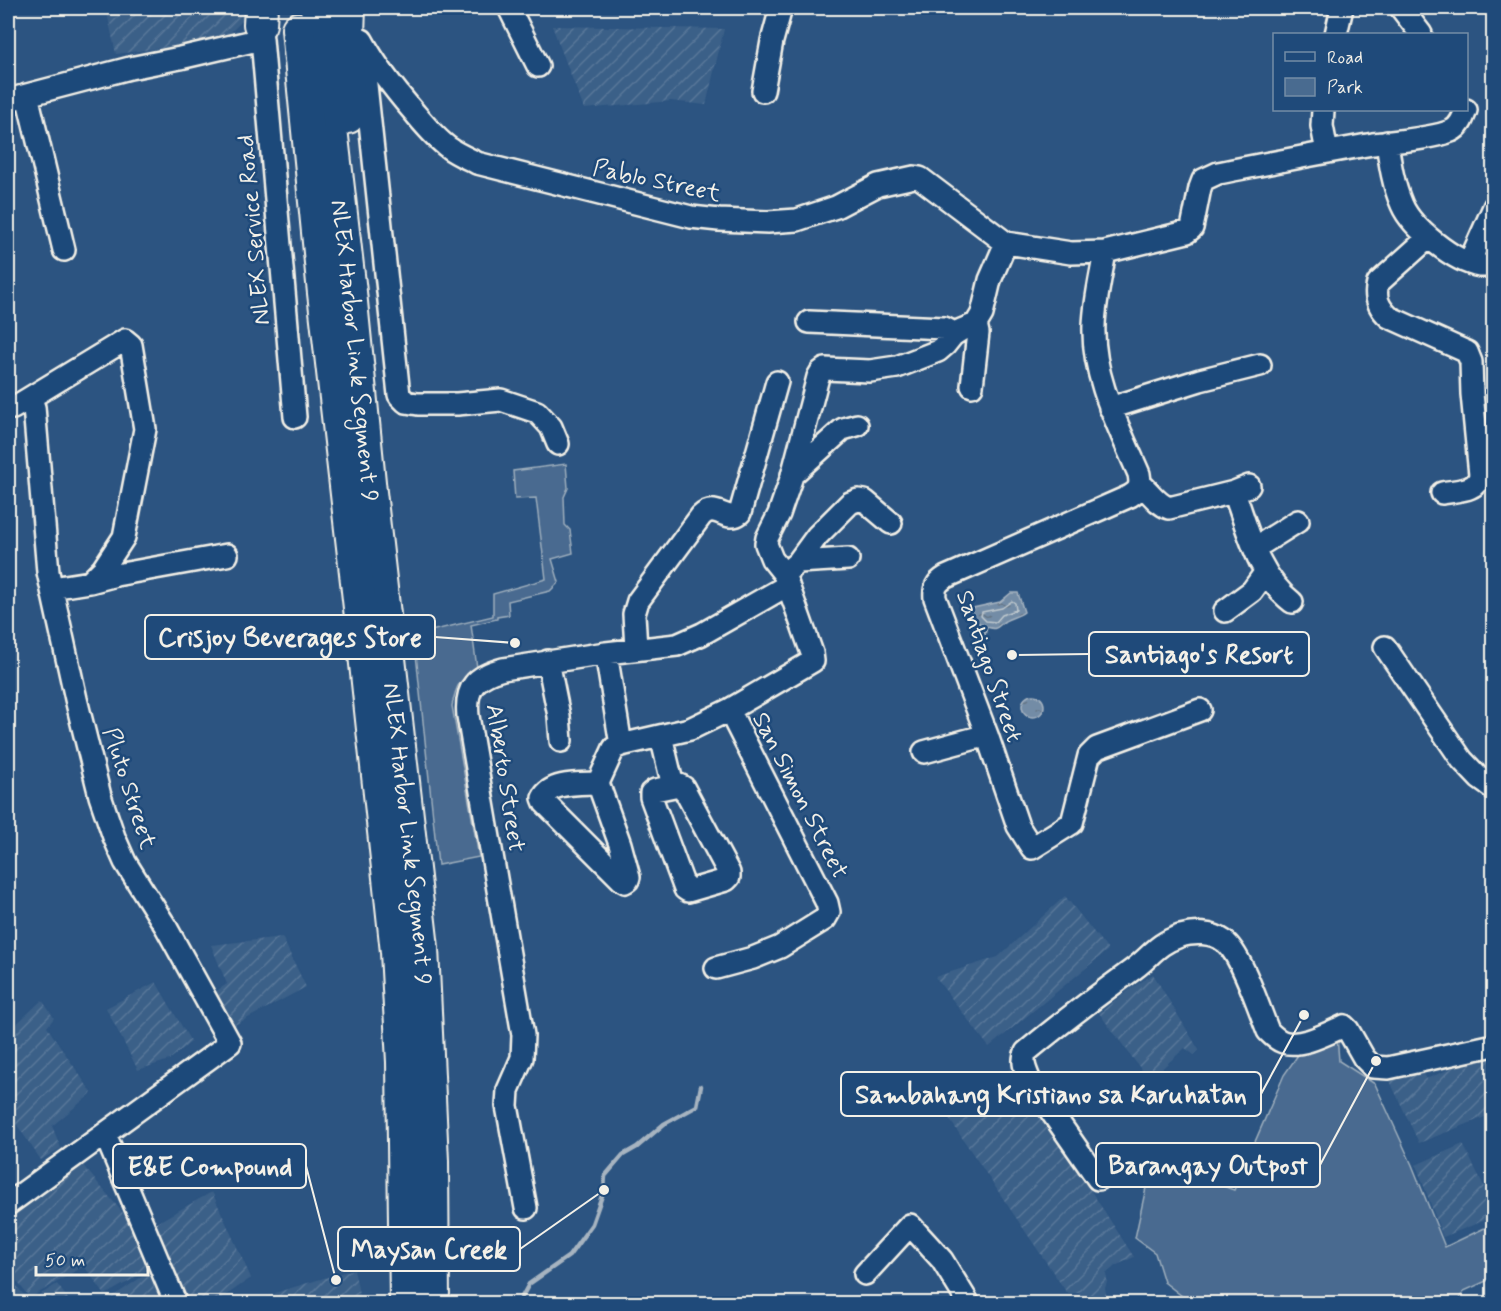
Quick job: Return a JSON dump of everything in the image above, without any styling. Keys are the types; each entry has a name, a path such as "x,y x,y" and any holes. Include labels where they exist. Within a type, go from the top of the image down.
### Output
{"highway":[{"name":"NLEX Harbor Link Segment 9","path":"296,8 325,304 397,952 403,1062 406,1304"},
{"name":"NLEX Harbor Link Segment 9","path":"317,8 422,948 432,1161 433,1304"},
{"path":"349,8 347,60 350,292"}],"street":[{"path":"356,8 362,40 399,395 406,402 418,404 457,404 501,400 522,406 537,412 551,428 558,444"},
{"path":"509,8 538,66"},
{"path":"763,91 772,41 781,8"},
{"path":"1336,33 1342,8"},
{"path":"1401,8 1420,33"},
{"path":"64,249 17,98 130,68 180,58 260,19"},
{"name":"NLEX Service Road","path":"260,19 295,417"},
{"name":"Pablo Street","path":"362,40 401,97 427,128 448,147 477,163 691,217 758,222 796,220 836,207 878,185 914,177 920,178 1006,243"},
{"path":"1323,111 1322,126 1327,152"},
{"path":"790,574 772,559 766,544 792,476 821,372 825,369 870,371 897,367 938,351 953,335 976,324 982,314 990,280 1006,243 1071,253 1105,252 1187,232 1192,228 1200,188 1206,178 1218,173 1327,152 1450,132 1461,123 1466,111"},
{"path":"1387,142 1393,178 1402,206 1416,226 1428,238 1469,263 1494,266"},
{"path":"1469,263 1494,207"},
{"path":"1428,238 1378,283 1376,292 1382,310 1389,317 1467,352 1471,362 1480,476 1472,488 1442,493"},
{"path":"1105,252 1096,306 1095,351 1110,408 1139,474 1141,484 1158,501 1169,508 1242,489 1254,548 1265,573 1292,602"},
{"path":"809,322 944,328 953,335"},
{"path":"972,386 978,333 976,324"},
{"path":"8,407 13,408 125,340 131,345 145,429 124,537 103,569 90,582"},
{"path":"1110,408 1200,380 1260,365"},
{"path":"636,650 634,614 638,601 701,516 711,510 733,517 740,513 777,382"},
{"name":"Pluto Street","path":"34,407 48,572 100,796 125,862 166,927 230,1043 105,1134"},
{"path":"792,476 843,429 857,425"},
{"name":"Santiago Street","path":"1141,484 1138,492 1130,496 939,582 934,589 935,598 987,735 1018,826 1032,848 1072,823 1089,756 1092,752 1097,748 1200,710"},
{"path":"790,574 817,536 850,503 858,500 865,501 891,523"},
{"path":"1254,548 1298,520"},
{"path":"52,588 227,555"},
{"path":"790,574 848,559"},
{"path":"1225,611 1252,591 1265,573"},
{"name":"Alberto Street","path":"525,1208 507,1106 508,1090 522,1058 523,1035 468,716 467,700 473,685 479,678 503,669 606,653 678,645 702,634 790,574"},
{"name":"San Simon Street","path":"621,745 690,729 729,710 813,661 790,574"},
{"path":"1385,647 1462,760 1480,779 1494,789"},
{"path":"598,783 566,784 545,793 543,798 545,803 625,882 629,877 620,844 598,783 614,748 621,745 606,653"},
{"path":"548,661 559,716 561,741"},
{"name":"San Simon Street","path":"716,968 753,958 780,946 825,919 829,912 827,903 729,710"},
{"path":"924,752 987,735"},
{"path":"661,736 673,786"},
{"path":"673,786 683,787 729,873 729,878 726,880 688,891 685,889 651,797 651,793 655,790 673,786"},
{"path":"1098,1179 1030,1081 1023,1058 1026,1052 1140,963 1158,946 1182,935 1204,933 1223,940 1233,950 1268,1031 1276,1039 1285,1043 1297,1044 1344,1026 1364,1058 1373,1067 1388,1068 1494,1045"},
{"path":"8,1204 105,1134 176,1304"},
{"path":"865,1274 910,1225 942,1260 969,1304"}],"shaded area":[{"path":"106,8 249,8 250,13 223,40 116,54"},
{"path":"571,8 728,8 726,13 575,11"},
{"path":"552,26 724,29 706,105 671,101 584,109"},
{"path":"1065,896 1108,950 989,1047 935,977 998,957"},
{"path":"282,937 306,987 231,1027 212,994 227,984 211,945"},
{"path":"1153,974 1199,1050 1194,1055 1185,1048 1149,1080 1099,1013"},
{"path":"156,982 191,1042 169,1060 138,1070 106,1008"},
{"path":"42,1000 54,1018 47,1027 92,1093 52,1126 61,1148 41,1160 8,1112 8,1032"},
{"path":"1493,1051 1493,1122 1490,1115 1419,1143 1389,1079 1418,1065 1426,1079"},
{"path":"1011,1068 1134,1257 1115,1266 1106,1274 1107,1298 1097,1295 1087,1303 1079,1293 1067,1293 948,1117"},
{"path":"1463,1144 1493,1204 1493,1217 1443,1237 1416,1165"},
{"path":"76,1157 133,1225 150,1269 105,1295 84,1266 30,1298 8,1270 8,1213"},
{"path":"212,1192 251,1278 222,1298 204,1303 190,1303 178,1298 147,1228"},
{"path":"354,1269 361,1303 250,1303 281,1291"},
{"path":"149,1272 164,1303 102,1304"},
{"path":"8,1274 29,1302 57,1284 71,1303 8,1303"}],"green space":[{"path":"566,464 568,488 564,497 565,525 570,530 573,553 552,559 559,582 550,591 508,601 509,615 471,625 477,668 459,684 452,706 479,857 438,865 414,635 493,616 493,594 546,579 536,498 515,499 513,471"},
{"path":"1337,1035 1339,1061 1375,1084 1412,1165 1445,1247 1493,1224 1493,1278 1464,1291 1458,1303 1191,1303 1164,1282 1155,1253 1135,1238 1152,1160 1234,1190 1284,1075 1300,1052"}],"water":[{"path":"1011,593 1018,593 1024,612 995,628 987,627 985,635 980,637 975,634 974,629 981,624 972,618 970,613 973,608 1000,602"},
{"path":"1029,695 1037,695 1044,702 1044,710 1037,717 1029,717 1022,710 1022,702"}],"waterway":[{"path":"518,1304 529,1284 569,1256 592,1224 604,1190 605,1176 623,1155 637,1147 664,1124 697,1106 701,1086"}],"place":[{"name":"Crisjoy Beverages Store","path":"515,643"},
{"name":"Santiago's Resort","path":"1012,655"},
{"name":"Sambahang Kristiano sa Karuhatan","path":"1304,1015"},
{"name":"Barangay Outpost","path":"1376,1061"},
{"name":"Maysan Creek","path":"604,1190"},
{"name":"E&E Compound","path":"336,1280"}]}
